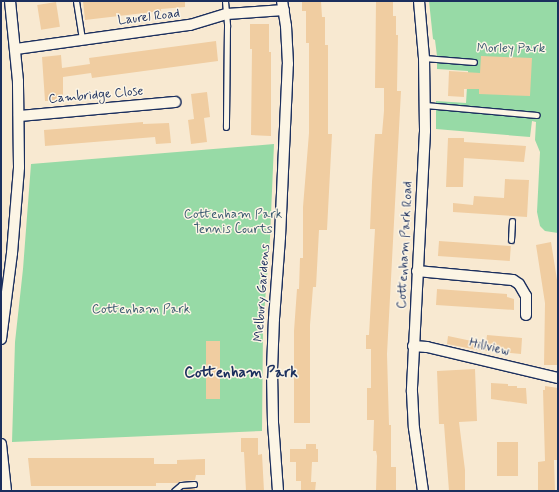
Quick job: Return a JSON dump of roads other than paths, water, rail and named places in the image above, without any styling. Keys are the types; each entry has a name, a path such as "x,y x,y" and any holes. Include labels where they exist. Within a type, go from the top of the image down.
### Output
{"street":[{"path":"1,338 15,226 19,167 19,116 16,49 10,1"},
{"name":"Cottenham Park Road","path":"419,1 424,58 425,105 413,346 413,406 423,491"},
{"name":"Laurel Road","path":"16,49 190,25 227,14 283,6"},
{"name":"Melbury Gardens","path":"278,491 273,423 272,370 287,114 288,64 283,6"},
{"name":"Cambridge Close","path":"19,116 175,102"},
{"path":"417,271 513,280 519,284 526,296 526,315"},
{"name":"Hillview","path":"413,346 427,347 558,378"},
{"path":"1,444 6,491"}],"lane":[{"path":"76,1 82,39"},
{"path":"226,1 226,127"},
{"path":"424,58 474,62"},
{"path":"425,105 538,116"},
{"path":"511,240 512,222"},
{"path":"174,491 181,484 194,484"}],"district":[{"name":"Cottenham Park","path":"241,374"}],"park label":[{"name":"Morley Park","path":"511,49"},
{"name":"Cottenham Park Tennis Courts","path":"233,224"}]}
